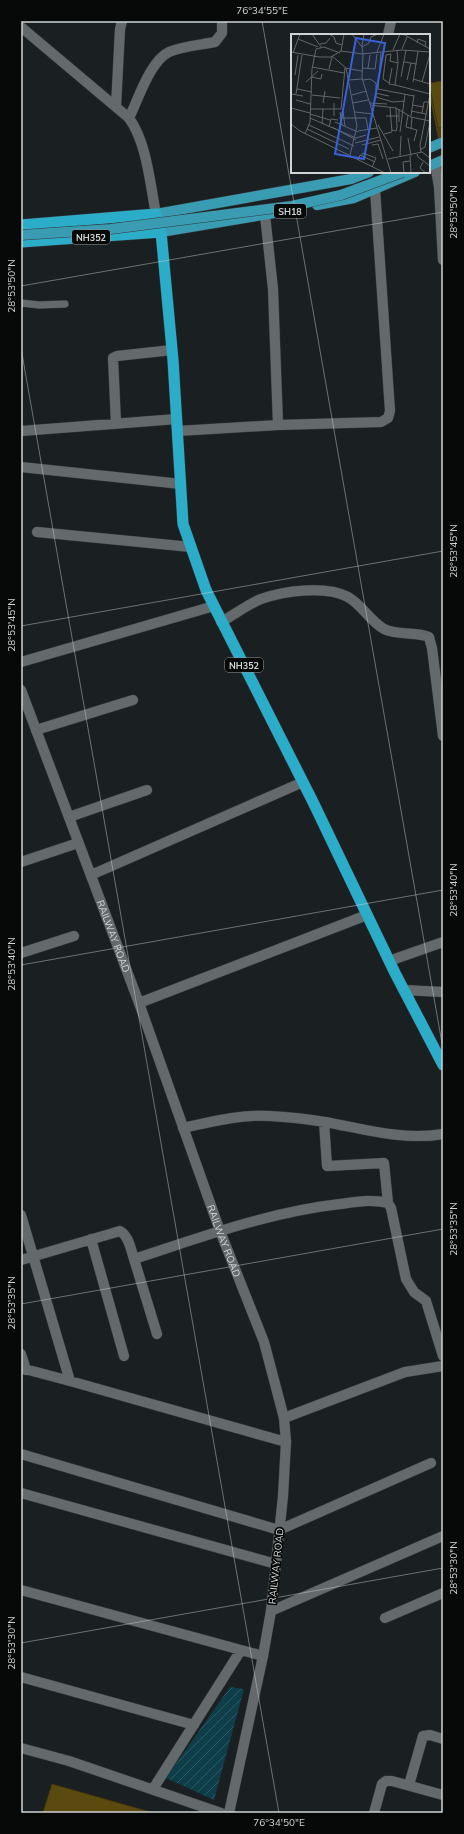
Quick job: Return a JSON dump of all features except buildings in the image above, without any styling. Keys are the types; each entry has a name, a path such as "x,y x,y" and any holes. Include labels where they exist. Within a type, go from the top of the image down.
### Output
{"highway":[{"name":"NH352","path":"21,225 156,214 160,232 172,350 183,524 206,590 303,782 389,961 443,1065"},
{"name":"NH352","path":"21,242 160,232"}],"main road":[{"path":"430,148 443,142"},
{"path":"434,163 443,156"},
{"path":"21,235 111,229 292,206 342,195 400,173"},
{"name":"SH18","path":"160,232 265,215 354,198 413,173"},
{"name":"SH18","path":"156,214 351,179 359,174"}],"street":[{"path":"116,107 122,21"},
{"path":"129,118 153,68 160,58 179,49 215,42 222,33 222,21"},
{"path":"388,34 391,21"},
{"path":"21,27 129,118 138,133 156,214"},
{"path":"434,163 439,187 443,260"},
{"path":"354,198 359,174"},
{"path":"178,432 278,425 381,422 388,418 390,411 375,189"},
{"path":"265,215 272,289 278,425"},
{"path":"116,424 113,358 117,356 172,350"},
{"path":"21,431 177,419"},
{"path":"21,467 181,484"},
{"path":"37,532 191,547"},
{"path":"222,622 261,599 299,591 330,590 355,601 384,628 393,632 424,635 429,637 432,648 443,736"},
{"path":"21,662 214,606"},
{"name":"RAILWAY ROAD","path":"21,690 139,1002 220,1231 264,1342 284,1418 286,1442 271,1610 263,1656 229,1813"},
{"path":"36,730 133,700"},
{"path":"90,874 303,782"},
{"path":"69,817 147,790"},
{"path":"21,862 78,843"},
{"path":"139,1002 367,915"},
{"path":"21,953 74,936"},
{"path":"389,961 443,942"},
{"path":"404,990 443,992"},
{"path":"183,1128 240,1117 269,1116 324,1122 376,1132 430,1136 443,1134"},
{"path":"324,1122 327,1166 384,1163 388,1203 396,1226 406,1279 414,1292 426,1301 443,1356"},
{"path":"134,1259 277,1214 372,1201 388,1203"},
{"path":"21,1215 70,1381"},
{"path":"21,1260 120,1231 125,1234 127,1238 157,1334"},
{"path":"91,1239 124,1356"},
{"path":"21,1354 23,1369 286,1442"},
{"path":"284,1418 405,1372 443,1366"},
{"path":"21,1454 279,1530 431,1463"},
{"path":"21,1494 276,1564"},
{"path":"271,1610 443,1536"},
{"path":"21,1590 263,1656"},
{"path":"385,1618 443,1593"},
{"path":"153,1789 241,1650"},
{"path":"21,1677 194,1725"},
{"path":"409,1786 423,1736 426,1734 443,1738"},
{"path":"21,1748 69,1761 221,1813"},
{"path":"374,1813 382,1784 386,1781 392,1781 443,1795"}],"lane":[{"path":"21,304 65,304"}],"shaded area":[{"path":"230,1687 244,1689 214,1800 166,1778"}]}
